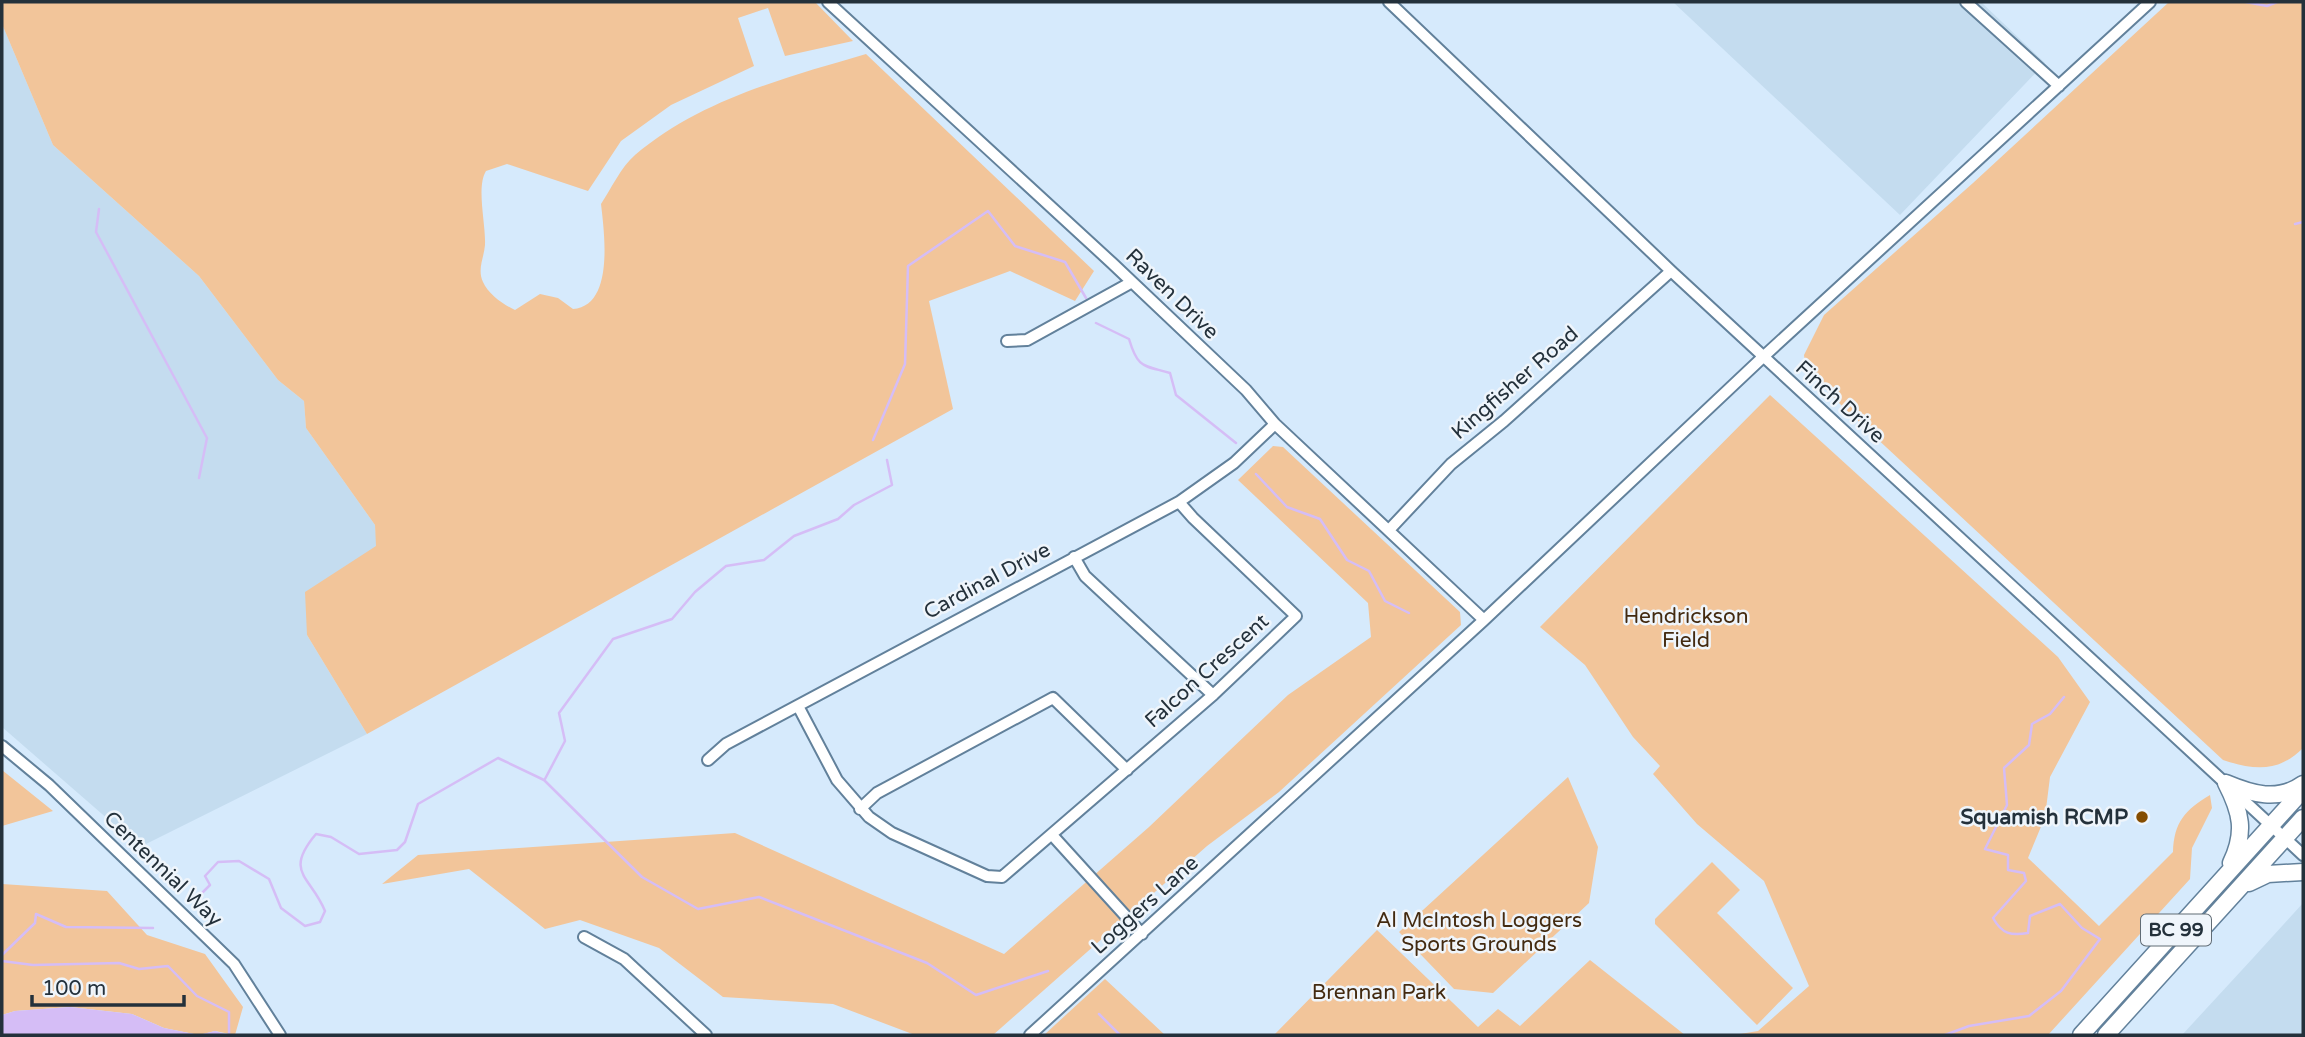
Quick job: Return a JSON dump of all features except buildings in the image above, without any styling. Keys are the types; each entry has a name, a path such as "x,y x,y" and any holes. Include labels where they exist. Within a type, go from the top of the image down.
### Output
{"highway":[{"path":"2226,783 2263,795 2287,792 2303,784"},
{"path":"2224,877 2237,850 2242,826 2238,806 2226,783"},
{"name":"BC 99","path":"2081,1035 2303,790"},
{"path":"2106,1035 2303,818"},
{"path":"2238,890 2268,874 2303,872"}],"street":[{"name":"Raven Drive","path":"828,2 1132,282 1246,390 1275,424 1485,620"},
{"name":"Finch Drive","path":"1389,2 1763,357 2303,855"},
{"path":"1966,2 2059,86"},
{"name":"Loggers Lane","path":"1030,1035 1485,620 1763,357 2150,2"},
{"name":"Kingfisher Road","path":"1389,530 1451,464 1504,421 1671,271"},
{"path":"1007,341 1027,340 1132,282"},
{"name":"Cardinal Drive","path":"708,760 726,744 1179,502 1234,463 1275,424"},
{"name":"Falcon Crescent","path":"798,706 837,780 860,809 892,834 987,876 1002,877 1213,695 1296,616 1179,502"},
{"path":"1074,557 1085,576 1213,695"},
{"path":"860,809 877,793 1053,698 1127,770"},
{"name":"Centennial Way","path":"2,746 49,785 234,964 280,1035"},
{"path":"1052,835 1142,934"},
{"path":"584,937 624,958 706,1035"}],"shaded area":[{"path":"1673,2 1981,2 2045,63 1900,215"},
{"path":"2,24 53,145 199,276 278,380 304,401 306,428 375,525 377,546 307,635 367,734 140,847 2,727"},
{"path":"2303,903 2303,1035 2182,1035 2253,958"},
{"path":"70,1007 132,1014 164,1028 199,1035 2,1035 2,1015 15,1011"},
{"path":"215,1031 229,1035 199,1035"}],"green space":[{"path":"2,2 815,2 853,41 785,56 768,8 738,18 754,66 671,105 621,141 588,191 507,164 486,171 482,186 485,245 481,273 489,291 515,310 540,294 558,298 573,309 586,305 596,295 604,266 601,204 635,155 688,119 745,92 866,54 1094,271 1075,301 1010,271 929,301 953,409 367,734 307,635 305,592 376,546 375,525 306,428 304,401 278,380 199,276 53,145 2,24"},
{"path":"2169,2 2303,2 2303,748 2284,762 2265,767 2245,766 2223,760 1844,408 1806,369 1804,355 1824,315 1973,183"},
{"name":"Hendrickson Field","path":"1770,395 2058,657 2090,702 2050,777 2045,817 2028,858 2099,926 2173,852 2182,818 2210,795 2212,808 2192,848 2190,879 2048,1035 1734,1035 1758,1031 1809,986 1764,881 1697,824 1653,774 1660,766 1633,737 1585,665 1540,627"},
{"path":"1273,446 1283,447 1460,612 1461,625 1279,792 1207,846 993,1035 915,1035 833,1004 723,997 659,948 580,920 545,929 469,869 382,884 418,855 735,833 1004,954 1149,827 1288,695 1371,637 1368,603 1238,480"},
{"path":"2,770 53,811 2,826"},
{"name":"Al McIntosh Loggers Sports Grounds","path":"1568,777 1598,847 1589,903 1493,993 1454,989 1399,932"},
{"path":"1712,862 1740,890 1717,913 1793,988 1757,1025 1655,924 1655,919"},
{"path":"2,884 107,891 147,935 205,954 243,1007 235,1035 215,1031 199,1035 164,1028 132,1014 70,1007 15,1011 2,1015"},
{"name":"Brennan Park","path":"1377,930 1478,1027 1498,1009 1520,1026 1590,960 1685,1035 1274,1035"},
{"path":"1105,979 1165,1035 1044,1035"}],"waterway":[{"path":"2246,2 2267,6 2277,2"},
{"path":"99,209 96,232 207,438 199,478"},
{"path":"873,440 905,364 908,266 988,211 1015,246 1065,262 1086,298"},
{"path":"2295,224 2303,222"},
{"path":"1096,323 1129,339 1135,356 1143,364 1170,373 1176,395 1236,443"},
{"path":"545,779 565,741 559,713 613,639 672,619 695,592 726,566 764,560 794,536 838,519 854,505 892,485 887,460"},
{"path":"1256,474 1287,507 1320,519 1347,560 1369,571 1385,601 1409,613"},
{"path":"1945,1035 1969,1026 2029,1016 2061,991 2100,939 2082,928 2060,904 2030,916 2028,933 2008,933 2000,928 1993,918 2026,881 2024,873 2008,870 2008,855 1985,849 2007,805 2004,768 2029,745 2032,724 2050,714 2064,697"},
{"path":"202,893 210,885 205,876 218,862 239,861 269,879 281,908 305,926 320,922 325,911 301,866 306,847 316,834 331,837 359,854 397,850 405,842 418,804 498,758 544,780 642,877 698,909 759,897 927,963 976,995 1048,971"},
{"path":"2,955 35,923 36,914 66,927 153,928"},
{"path":"2,961 33,965 119,963 139,969 168,966 197,996 229,1012 229,1035"},
{"path":"1099,1014 1120,1035"}],"place":[{"name":"Squamish RCMP","path":"2142,817"}]}
